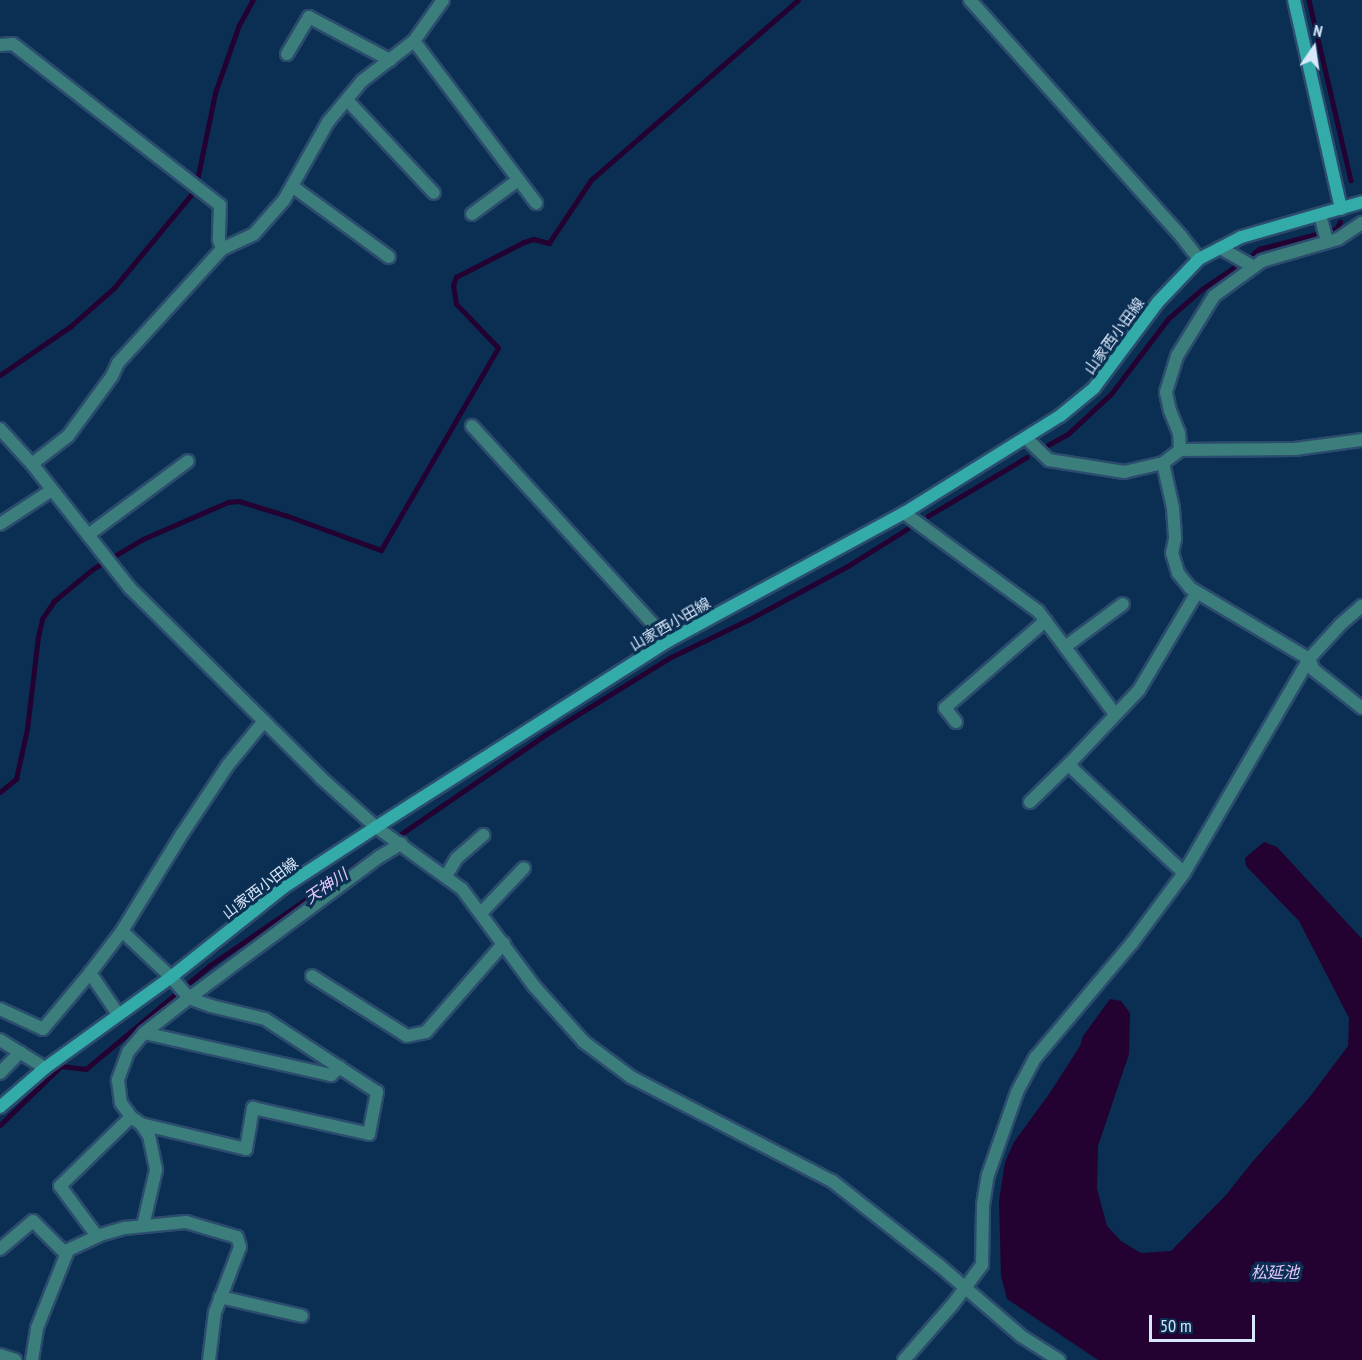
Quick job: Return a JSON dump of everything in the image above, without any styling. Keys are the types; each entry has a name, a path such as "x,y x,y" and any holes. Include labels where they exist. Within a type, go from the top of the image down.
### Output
{"main road":[{"path":"1294,0 1341,209"},
{"name":"山家西小田線","path":"0,1107 45,1068 171,977 284,887 376,827 668,641 904,513 1060,416 1094,388 1158,302 1198,260 1241,237 1362,202"}],"street":[{"path":"32,464 68,436 112,376 118,363 222,249 254,234 284,200 328,122 362,81 414,41 443,0"},
{"path":"969,0 1182,236 1198,260"},
{"path":"287,54 309,17 390,60"},
{"path":"414,41 536,203"},
{"path":"0,45 13,44 220,205 219,240 222,249"},
{"path":"347,99 434,193"},
{"path":"472,214 518,180"},
{"path":"292,186 389,257"},
{"path":"1320,215 1327,242"},
{"path":"1180,450 1179,434 1166,392 1177,356 1214,296 1262,261 1338,239 1362,223"},
{"path":"1220,248 1254,267"},
{"path":"472,426 668,641"},
{"path":"0,429 32,464 130,588 320,777 376,827 462,889 534,986 584,1042 618,1069 832,1181 940,1266 962,1288 1021,1336 1059,1360"},
{"path":"1026,438 1049,460 1124,472 1163,463 1180,450 1295,449 1362,440"},
{"path":"88,535 188,461"},
{"path":"1163,463 1173,508 1175,539 1172,553 1179,573 1196,594 1309,659 1314,670 1362,708"},
{"path":"0,524 52,490"},
{"path":"904,513 1038,611 1115,714"},
{"path":"1030,802 1139,690 1150,675 1196,594"},
{"path":"1065,647 1123,604"},
{"path":"904,1360 953,1304 962,1288 982,1265 983,1205 987,1175 1017,1092 1036,1057 1132,943 1184,873 1309,659 1341,624 1362,606"},
{"path":"956,722 945,708 1045,621"},
{"path":"0,1009 43,1029 122,931 228,765 264,721"},
{"path":"1070,763 1074,770 1184,873"},
{"path":"446,876 457,858 483,835"},
{"path":"142,1226 156,1170 149,1136 121,1102 118,1080 128,1052 144,1033 189,998 379,857 401,844"},
{"path":"481,913 524,868"},
{"path":"122,931 171,977 189,998 211,1006 265,1019 377,1092 369,1134 253,1108 246,1149 136,1120"},
{"path":"312,976 407,1036 426,1032 504,943"},
{"path":"90,973 118,1014"},
{"path":"144,1033 331,1075 340,1067"},
{"path":"0,1040 45,1068"},
{"path":"0,1074 20,1052"},
{"path":"97,1236 60,1185 136,1120"},
{"path":"0,1249 33,1221 66,1254"},
{"path":"32,1360 37,1328 66,1254 97,1236 142,1226 186,1222 237,1237 240,1247 214,1312 209,1360"},
{"path":"220,1297 303,1316"},
{"path":"0,1355 15,1360"}],"water":[{"name":"松延池","path":"1264,842 1277,847 1362,939 1362,1360 1098,1360 1007,1299 1001,1276 999,1201 1005,1162 1014,1142 1049,1094 1080,1046 1083,1036 1110,999 1121,1001 1130,1013 1129,1054 1098,1146 1097,1189 1107,1226 1121,1241 1141,1253 1171,1251 1226,1195 1309,1098 1348,1046 1349,1018 1299,921 1246,866 1245,858"}],"waterway":[{"path":"0,375 71,326 114,288 195,190 215,93 239,25 253,0"},
{"path":"0,792 16,779 27,729 38,637 42,619 54,601 93,569 143,539 228,502 239,501 288,516 381,550 498,348 456,304 453,286 456,277 524,242 534,239 549,243 591,180 798,0"},
{"path":"1309,0 1351,180"},
{"path":"1253,254 1259,249 1336,229 1340,222"},
{"path":"1048,445 1068,434 1111,394 1168,319 1202,289 1233,268"},
{"path":"928,516 1027,457"},
{"name":"天神川","path":"0,1125 61,1066 86,1069 209,966 545,735 669,658 748,620 848,566 907,529"}]}
